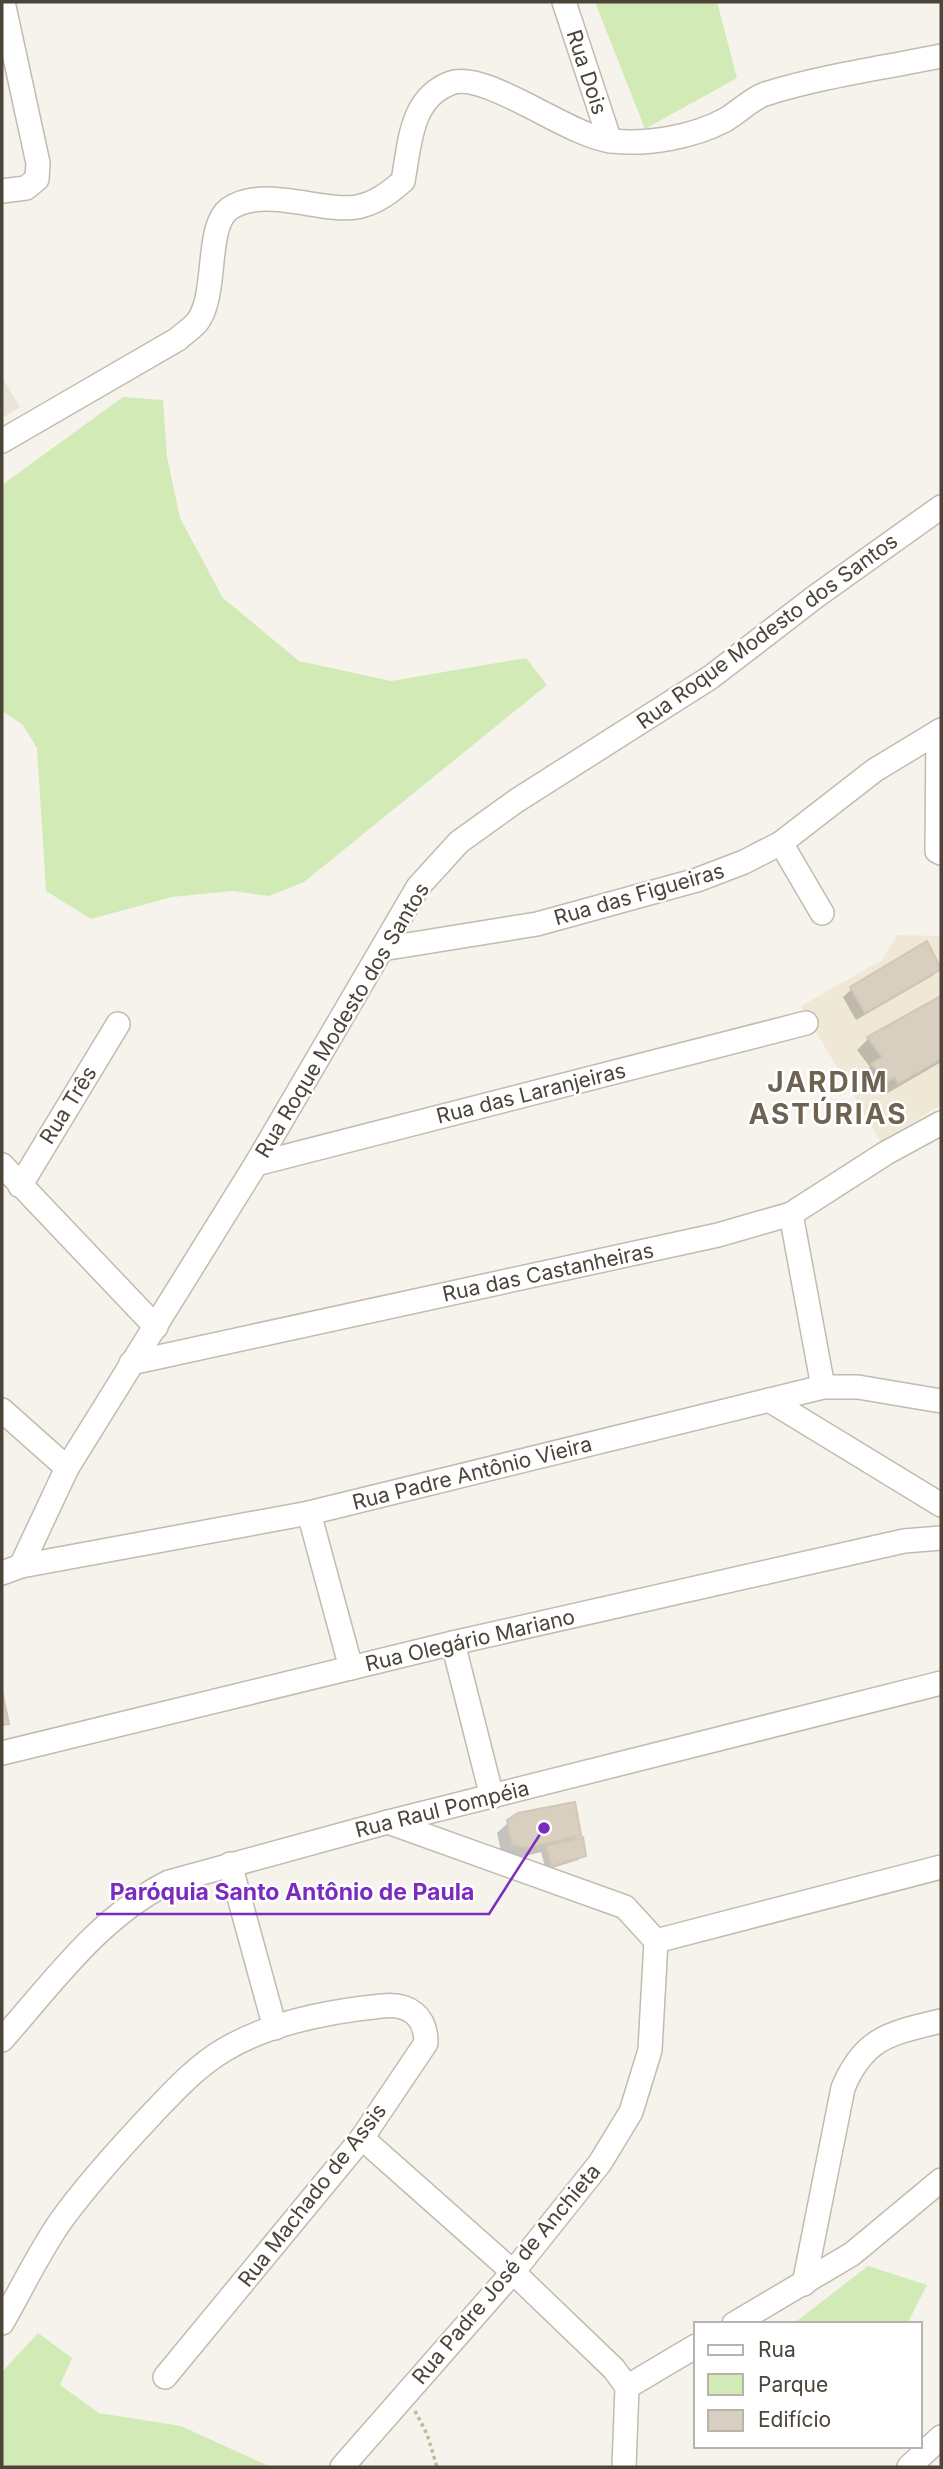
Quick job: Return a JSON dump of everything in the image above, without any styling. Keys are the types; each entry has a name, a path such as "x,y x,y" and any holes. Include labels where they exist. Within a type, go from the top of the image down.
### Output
{"street":[{"path":"3,2 38,163 37,179 26,188 7,191"},
{"name":"Rua Dois","path":"564,2 610,141"},
{"path":"2,442 177,339 198,321 209,295 218,225 228,210 244,203 278,200 355,207 381,199 403,181 415,117 430,93 453,82 477,82 562,124 610,141 660,141 723,121 762,95 941,56"},
{"name":"Rua Roque Modesto dos Santos","path":"12,1570 67,1468 256,1164 418,887 459,842 547,780 661,712 941,507"},
{"path":"940,731 937,851 941,853"},
{"name":"Rua das Figueiras","path":"382,949 550,920 696,880 744,862 781,843 875,770 940,731"},
{"path":"781,843 821,913"},
{"name":"Rua das Laranjeiras","path":"256,1164 806,1023"},
{"name":"Rua Três","path":"20,1186 118,1024"},
{"name":"Rua das Castanheiras","path":"131,1363 705,1238 791,1213 886,1153 941,1123"},
{"path":"2,1166 156,1327"},
{"path":"791,1213 823,1387"},
{"name":"Rua Padre Antônio Vieira","path":"12,1570 309,1513 823,1387 858,1387 941,1401"},
{"path":"769,1400 941,1505"},
{"path":"2,1410 67,1468"},
{"path":"309,1513 351,1668"},
{"name":"Rua Olegário Mariano","path":"2,1753 453,1643 904,1541 941,1538"},
{"path":"453,1643 492,1797"},
{"name":"Rua Raul Pompéia","path":"2,2040 100,1929 140,1896 169,1882 388,1822 941,1684"},
{"path":"388,1822 625,1907 656,1941 941,1867"},
{"path":"230,1864 275,2028"},
{"name":"Rua Padre José de Anchieta","path":"342,2467 513,2272 600,2163 631,2112 650,2050 656,1941"},
{"name":"Rua Machado de Assis","path":"2,2323 59,2224 105,2164 197,2068 225,2049 275,2028 339,2013 392,2005 408,2008 421,2018 426,2030 426,2043 362,2138 165,2377"},
{"path":"804,2284 843,2088 853,2064 869,2046 892,2033 941,2021"},
{"path":"362,2138 513,2272 614,2370 627,2387 624,2467"},
{"path":"738,2322 852,2254 941,2180"},
{"path":"627,2387 694,2347"},
{"path":"909,2467 941,2437"}],"path":[{"path":"406,2391 427,2434 436,2467"}],"shaded area":[{"path":"2,377 20,407 2,418"},
{"path":"897,935 941,936 941,1105 881,1142 801,1006 882,960"}],"green space":[{"path":"595,2 717,2 737,78 645,129"},
{"path":"123,397 163,400 167,457 180,518 223,598 299,661 391,681 526,658 547,685 304,882 269,896 233,891 172,897 91,919 46,891 37,748 23,725 2,711 2,485"},
{"path":"868,2266 927,2285 908,2322 796,2322"},
{"path":"38,2333 72,2358 60,2385 99,2413 181,2426 271,2467 2,2467 2,2372"}],"building":[{"path":"927,941 941,969 865,1013 850,987"},
{"path":"941,996 941,1059 898,1084 895,1077 887,1081 871,1064 882,1057 867,1037"},
{"path":"2,1691 9,1724 2,1725"},
{"path":"575,1802 581,1835 527,1848 512,1845 507,1820 518,1813"},
{"path":"583,1837 586,1856 551,1866 546,1846"}],"place":[{"name":"Paróquia Santo Antônio de Paula","path":"544,1828"}],"district":[{"name":"JARDIM ASTÚRIAS","path":"828,1098"}]}
